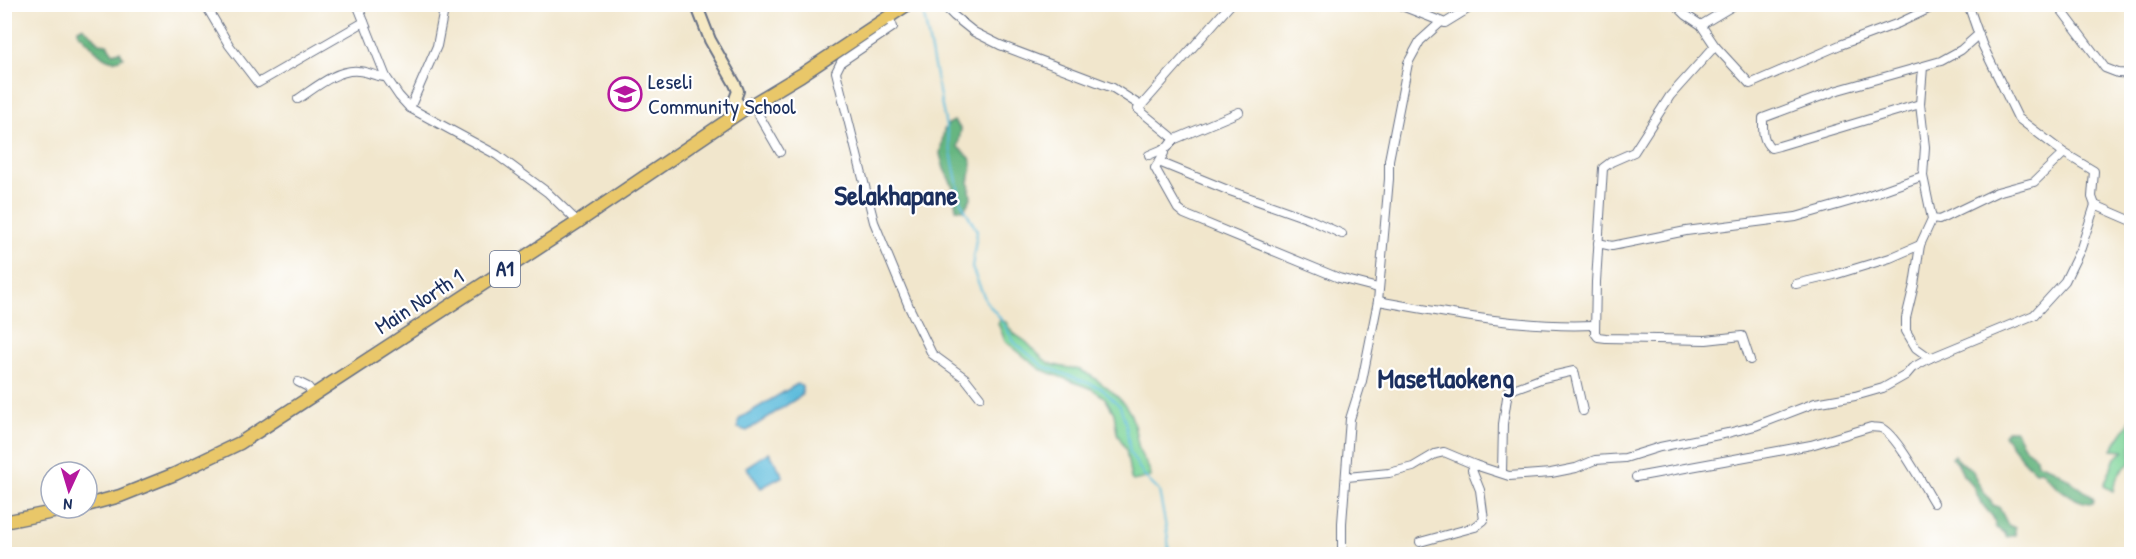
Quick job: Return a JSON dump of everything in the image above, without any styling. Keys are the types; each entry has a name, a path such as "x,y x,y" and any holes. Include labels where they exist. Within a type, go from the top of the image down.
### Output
{"main road":[{"name":"Main North 1","path":"99,501 120,496 240,443 899,9"},
{"path":"4,522 39,515"}],"street":[{"path":"205,4 229,45 258,83 364,22"},
{"path":"357,4 386,77 410,108 497,155 547,192 578,222"},
{"path":"410,108 437,46 445,4"},
{"path":"696,4 710,40 738,91 735,99 748,108 780,152"},
{"path":"942,4 954,16 983,36 1035,59 1070,70 1113,88 1141,106"},
{"path":"1173,140 1138,109 1231,4"},
{"path":"1397,4 1445,23 1476,4"},
{"path":"1676,4 1686,15 1701,25 1715,46 1750,84 1840,45 1899,23 1939,4"},
{"path":"1701,25 1736,4"},
{"path":"1347,477 1364,477 1413,467 1435,454 1444,452 1509,476 1551,473 1576,468 1595,460 1625,458 1660,447 1755,426 1815,403 1883,388 1930,358 2034,315 2065,280 2081,248 2095,204 2092,197 2094,171 2064,153 2018,118 1982,44 1968,4"},
{"path":"2057,4 2105,68 2118,73 2132,74"},
{"path":"899,9 893,27 841,62 836,72 874,222 910,309 932,354 965,378 980,397"},
{"path":"1342,555 1350,419 1362,381 1378,301 1389,160 1408,63 1420,41 1441,22"},
{"path":"1920,104 1771,148 1763,137 1762,118 1838,90 1941,61 1961,50 1979,34"},
{"path":"1715,46 1670,96 1634,152 1603,168 1594,325 1598,337 1606,338 1706,340 1742,336 1750,360"},
{"path":"1923,67 1920,104 1925,147 1923,176 1932,219 1920,244 1906,318 1906,331 1916,348 1930,358"},
{"path":"298,99 344,71 359,71 386,77"},
{"path":"1149,155 1163,149 1173,140 1239,112"},
{"path":"1163,149 1164,153 1155,168 1178,209 1184,214 1339,278 1378,288"},
{"path":"1932,219 1939,220 1997,192 2034,182 2064,153"},
{"path":"1159,162 1230,191 1309,219 1342,234"},
{"path":"1598,243 1612,246 1686,231 1796,217 1923,176"},
{"path":"2095,204 2132,221"},
{"path":"1796,284 1890,258 1920,244"},
{"path":"1378,301 1493,320 1570,326 1594,325"},
{"path":"1502,473 1503,424 1508,391 1543,378 1574,371 1583,411"},
{"path":"298,382 308,387 314,395"},
{"path":"1636,477 1811,445 1871,427 1881,428 1889,435 1905,455 1934,503"},
{"path":"1419,542 1476,527 1484,520 1480,490 1472,470 1475,465"}],"green space":[{"path":"82,27 99,43 107,44 113,53 120,51 123,57 110,60 99,54 78,33 78,29"},
{"path":"954,121 961,129 958,147 970,158 972,164 969,183 971,198 964,210 956,209 953,187 940,154 944,130"},
{"path":"1000,320 1006,322 1014,333 1049,363 1085,373 1119,398 1132,418 1140,452 1150,470 1151,477 1133,481 1131,479 1126,450 1117,433 1114,413 1105,398 1092,389 1040,369 1005,341 998,323"},
{"path":"2131,418 2131,462 2119,475 2113,491 2104,486 2115,458 2124,451 2112,450"},
{"path":"2008,430 2015,430 2026,449 2036,457 2037,463 2054,469 2090,495 2094,500 2093,503 2072,497 2041,470 2035,471 2004,435"},
{"path":"1955,455 1959,462 1972,469 1978,483 1993,505 1999,507 2008,525 2015,528 2015,535 2007,537 2004,532 1996,528 1993,517 1981,503 1973,486 1952,458"}],"water":[{"path":"797,384 802,386 802,395 747,431 738,428 740,418"},
{"path":"769,452 783,476 761,488 746,467"}],"waterway":[{"path":"924,16 961,202 977,231 972,268 986,301 1000,318 1015,343 1043,366 1101,388 1120,406 1126,424 1130,453 1145,477 1159,491 1169,554"}],"place":[{"name":"Leseli Community School","path":"625,94"}],"district":[{"name":"Selakhapane","path":"896,195"},
{"name":"Masetlaokeng","path":"1446,378"}]}
